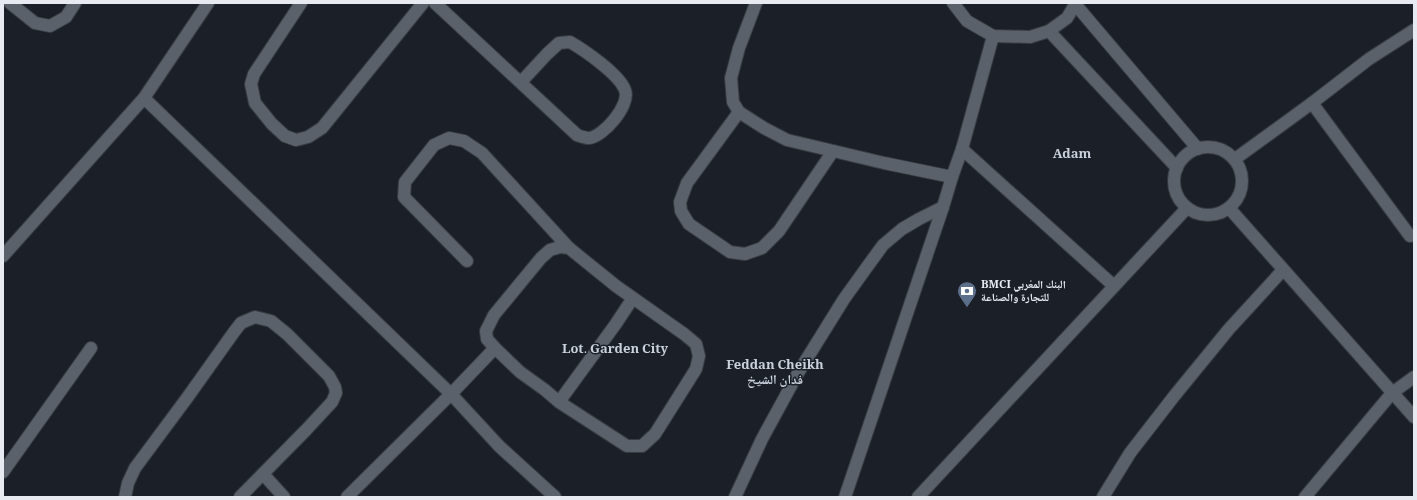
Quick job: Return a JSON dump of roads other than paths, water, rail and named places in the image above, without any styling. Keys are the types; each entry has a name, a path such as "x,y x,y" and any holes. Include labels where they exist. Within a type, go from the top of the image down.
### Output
{"street":[{"path":"10,3 35,23 50,26 66,17 75,3"},
{"path":"3,256 144,98 208,3"},
{"path":"301,3 254,74 251,84 255,103 262,112 285,136 296,140 308,137 322,128 423,3"},
{"path":"435,3 577,135 588,138 598,134 618,116 626,101 626,91 619,80 592,56 570,42 559,43 521,82"},
{"path":"756,3 739,48 731,78 734,102 739,112 764,128 787,140 952,177"},
{"path":"953,3 967,21 993,36 1030,37 1049,30 1067,18 1076,4 1198,149"},
{"path":"1049,30 1177,168"},
{"path":"1234,159 1312,103 1369,59 1414,30"},
{"path":"845,497 962,148 993,36"},
{"path":"144,98 451,394 499,446 554,497"},
{"path":"1312,103 1410,236"},
{"path":"739,112 687,183 680,202 681,212 689,224 730,252 745,254 762,248 779,231 833,151"},
{"path":"467,261 404,197 404,182 434,145 449,138 464,141 482,153 569,248 616,286 696,344 699,356 696,369 655,434 642,446 627,446 559,402 520,372 494,348 487,339 486,331 494,315 545,254 550,250 560,247 569,248"},
{"path":"1212,147 1222,150 1234,159 1241,170 1242,190 1238,198 1229,208 1219,213 1204,215 1187,208 1180,200 1176,192 1174,182 1175,172 1185,156 1198,149 1212,147"},
{"path":"962,148 1114,286"},
{"path":"735,497 762,439 798,373 844,299 883,246 902,229 943,207"},
{"path":"918,497 1187,208"},
{"path":"1229,208 1414,417"},
{"path":"1103,497 1130,453 1175,395 1229,329 1283,270"},
{"path":"559,402 633,298"},
{"path":"125,497 128,482 135,468 241,323 255,317 271,321 287,334 329,376 335,387 336,393 332,402 240,497"},
{"path":"3,472 91,348"},
{"path":"347,497 451,394 494,348"},
{"path":"1305,497 1392,393 1414,377"},
{"path":"263,474 284,497"}],"place":[{"name":"BMCI البنك المغربي للتجارة والصناعة","path":"967,308"}],"district":[{"name":"Adam","path":"1072,155"},
{"name":"Lot. Garden City","path":"615,350"},
{"name":"Feddan Cheikh فدان الشيخ","path":"775,374"}]}
